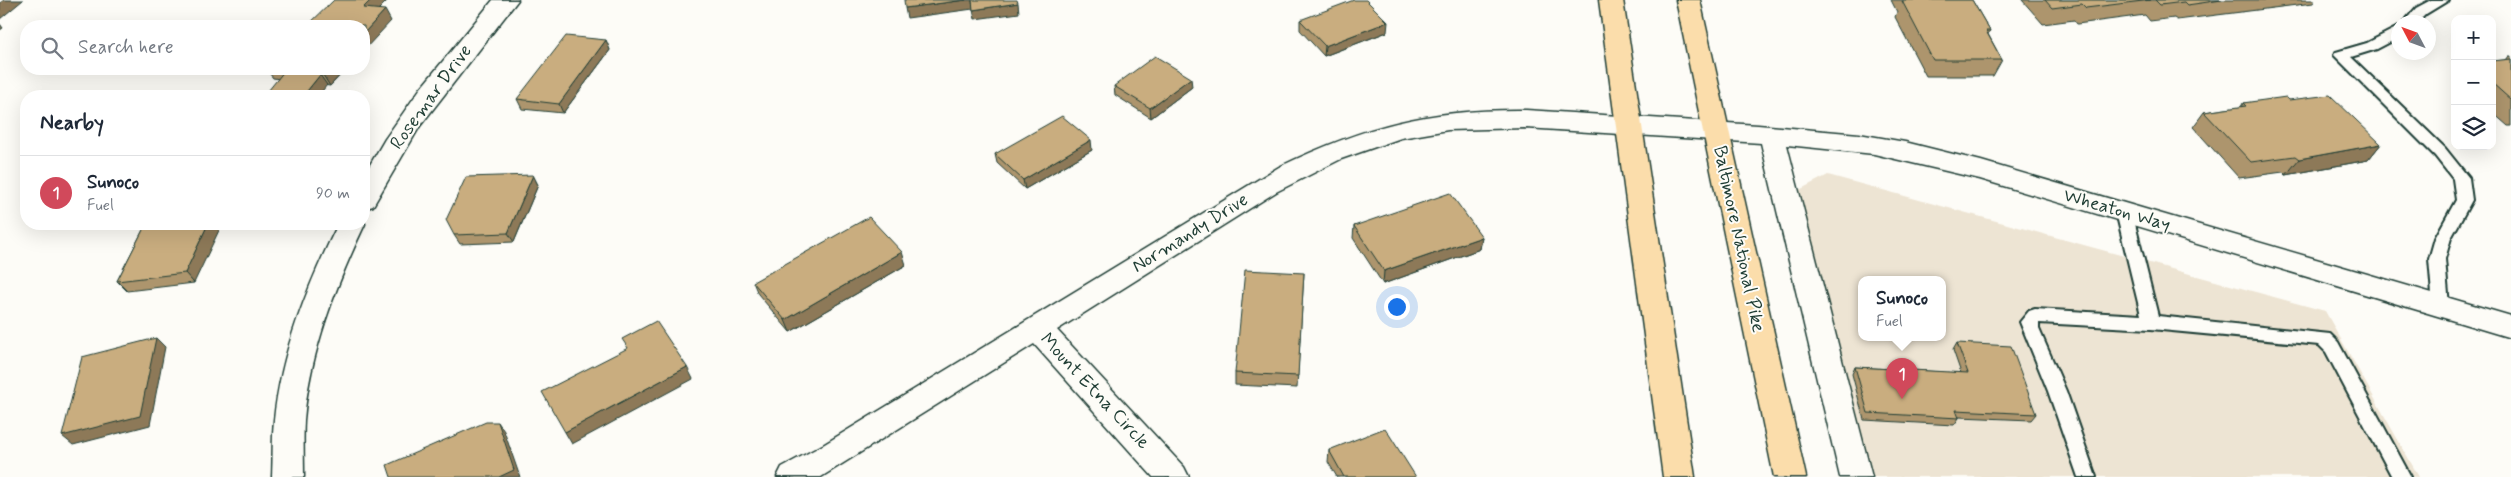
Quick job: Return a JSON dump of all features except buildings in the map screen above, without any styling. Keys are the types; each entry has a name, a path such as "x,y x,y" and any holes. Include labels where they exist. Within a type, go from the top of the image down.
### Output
{"main road":[{"path":"1611,0 1679,477"},
{"name":"Baltimore National Pike","path":"1688,0 1790,477"}],"street":[{"name":"Rosemar Drive","path":"370,187 378,170 427,96 506,0"},
{"name":"Normandy Drive","path":"793,477 1267,185 1313,160 1357,143 1402,130 1447,122 1501,119 1715,131"},
{"name":"Wheaton Way","path":"1715,131 1860,143 1914,154 2124,212 2511,327"},
{"path":"1772,135 1856,477"},
{"path":"288,477 290,413 308,332 340,246 348,230"},
{"name":"Mount Etna Circle","path":"1037,328 1173,477"}],"lane":[{"path":"2418,15 2442,0"},
{"path":"2391,36 2372,46 2341,56 2440,152 2461,178 2464,200 2443,238 2437,259 2441,306"},
{"path":"2124,212 2151,322"},
{"path":"2087,477 2057,391 2029,322 2035,316 2151,322 2329,342 2402,477"}],"shaded area":[{"path":"1828,175 2325,311 2419,477 1841,477 1776,202"}],"place":[{"name":"Sunoco","path":"1902,399"}]}
